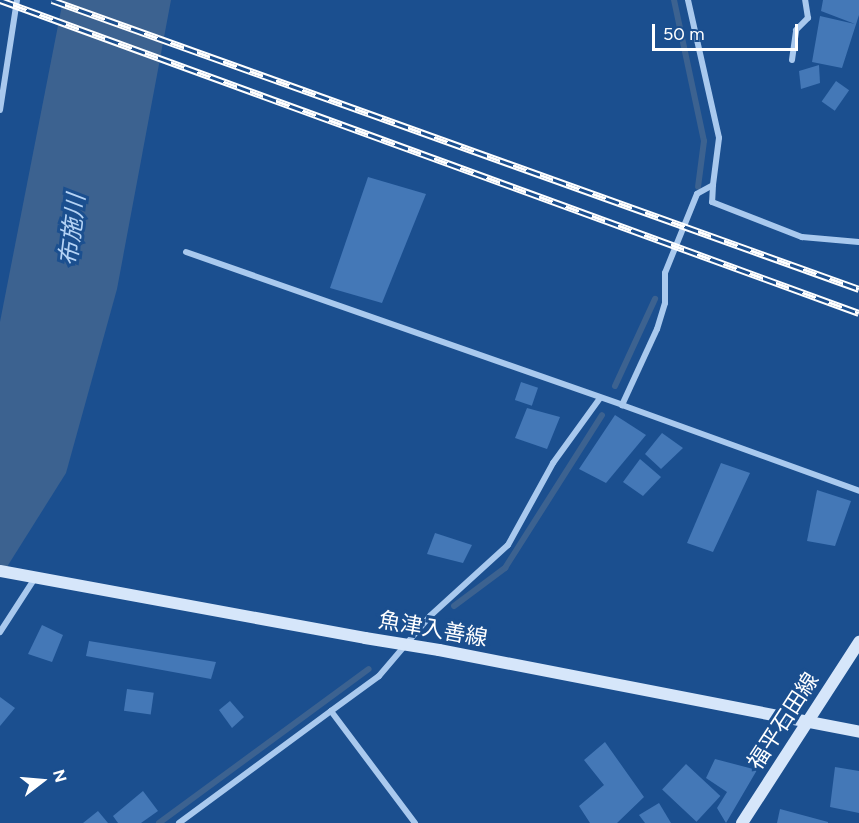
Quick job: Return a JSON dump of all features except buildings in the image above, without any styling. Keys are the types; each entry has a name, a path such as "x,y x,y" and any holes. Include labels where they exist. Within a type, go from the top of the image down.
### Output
{"main road":[{"name":"魚津入善線","path":"0,571 439,650 859,732"},
{"name":"福平石田線","path":"742,823 859,642"}],"street":[{"path":"0,110 17,0"},
{"path":"688,0 719,138 712,202 802,237 859,242"},
{"path":"792,60 796,30 808,18 805,0"},
{"path":"622,405 657,329 665,303 665,273 697,194 713,185"},
{"path":"186,252 859,491"},
{"path":"179,823 379,676 430,616 508,545 553,463 600,398"},
{"path":"0,633 29,577"},
{"path":"331,711 415,823"}],"water":[{"name":"布施川","path":"63,0 171,0 117,289 66,473 0,578 0,322"}],"waterway":[{"path":"674,0 704,141 698,187"},
{"path":"615,386 655,299"},
{"path":"454,606 505,568 602,415"},
{"path":"159,823 369,669"}],"railway":[{"path":"0,0 859,313"},
{"path":"52,0 859,289"}]}
